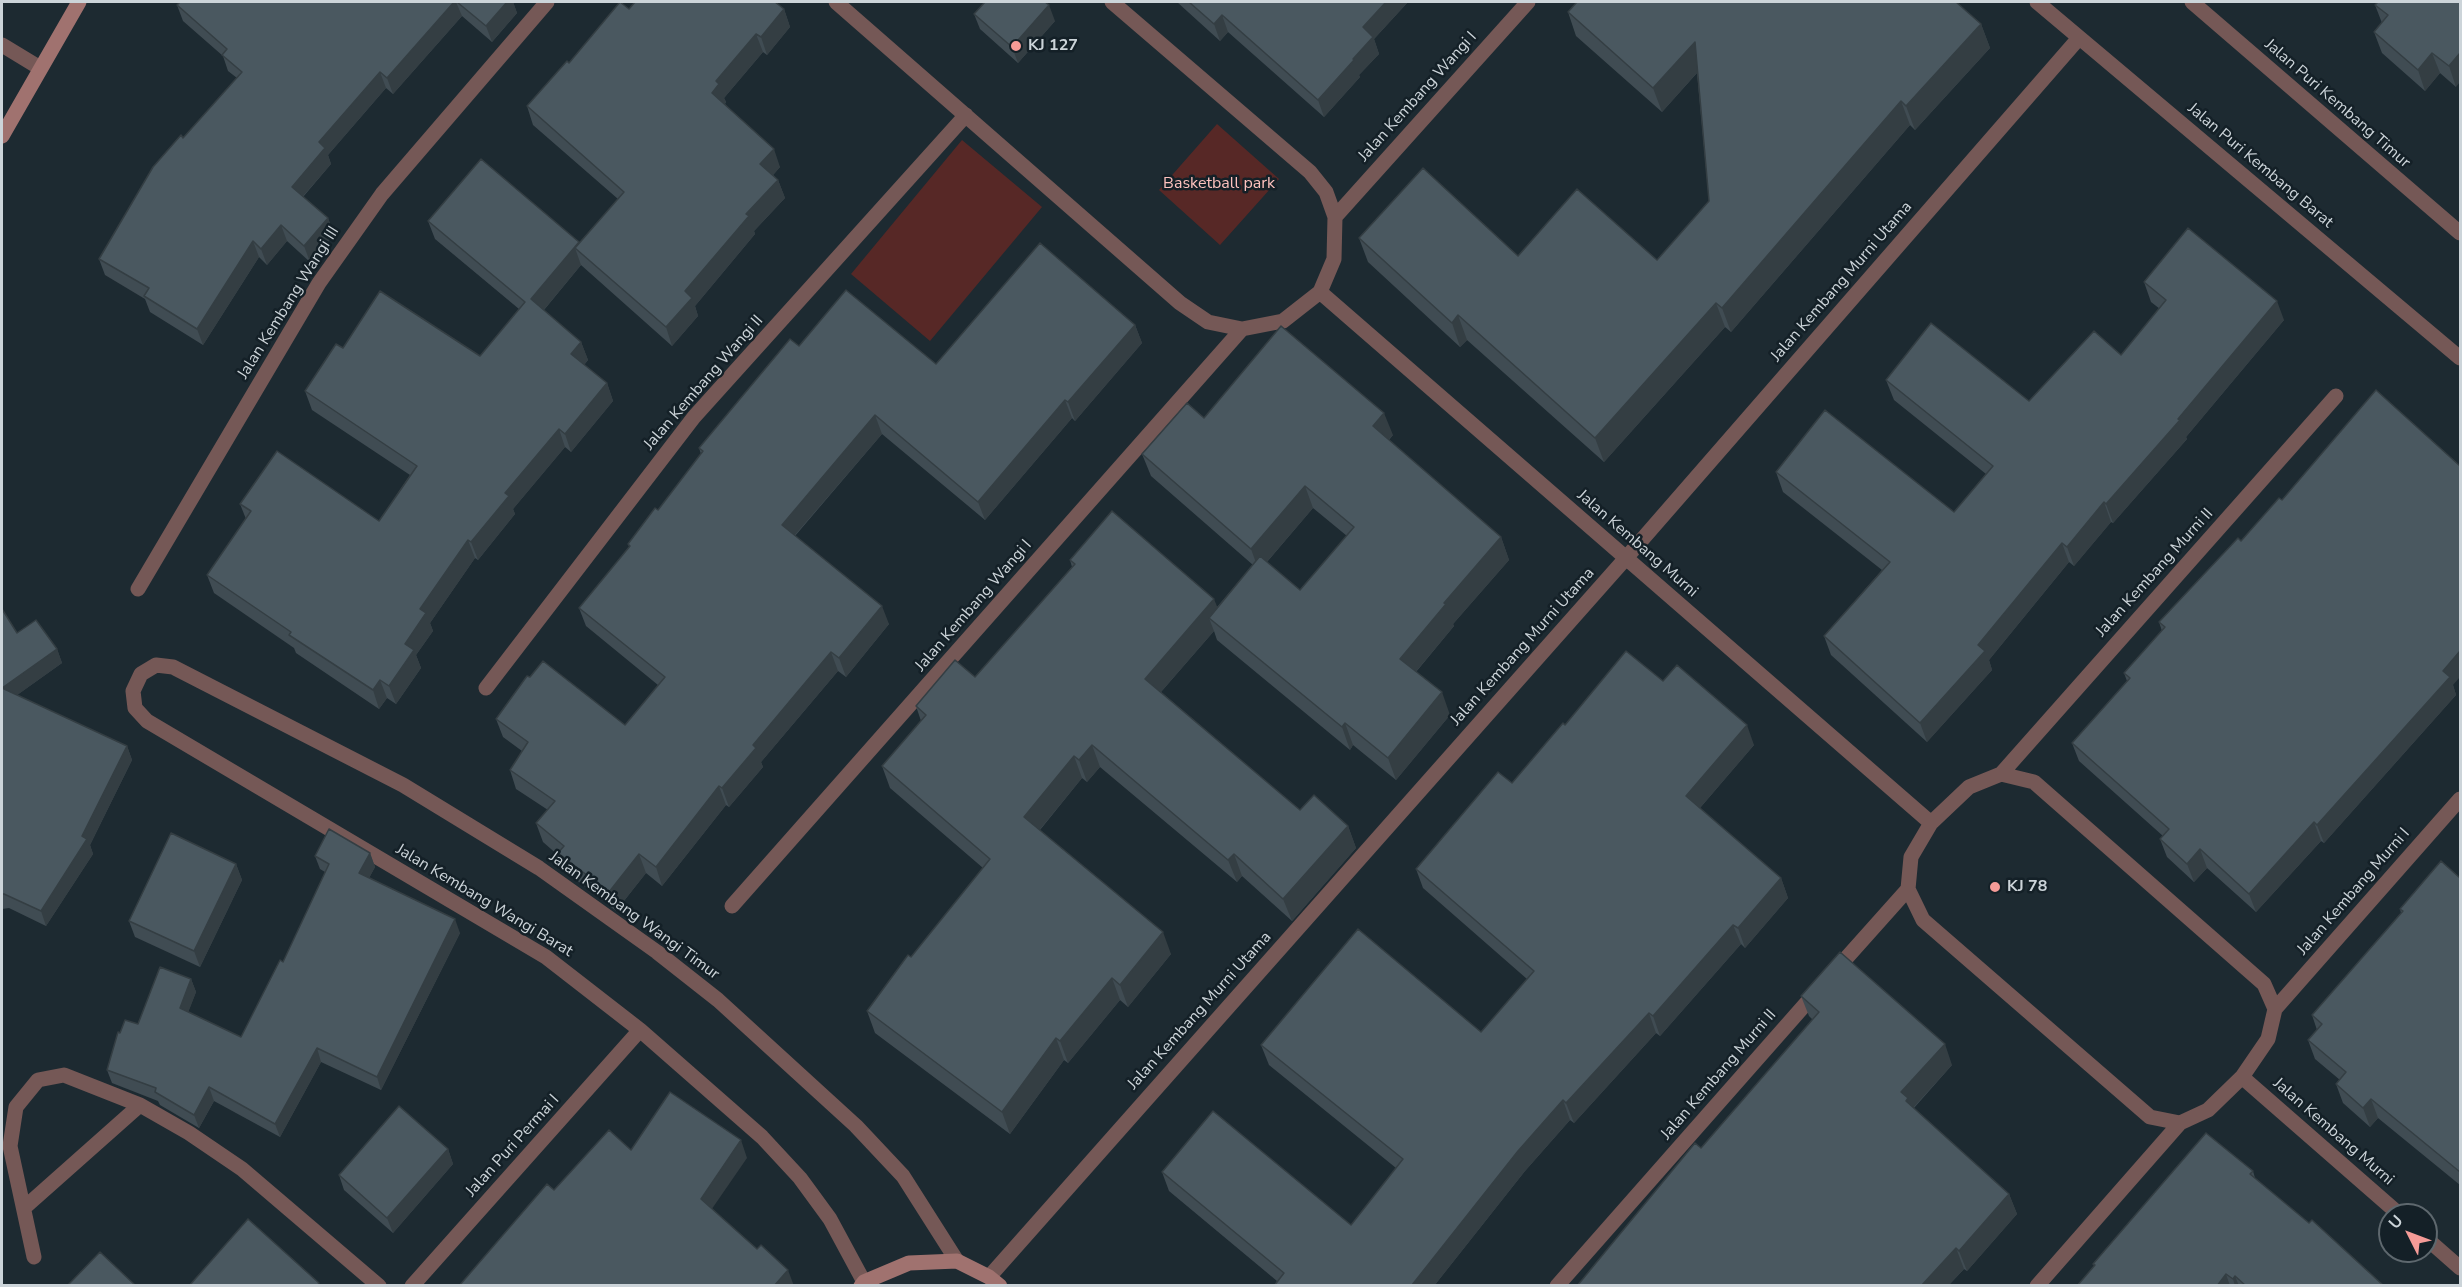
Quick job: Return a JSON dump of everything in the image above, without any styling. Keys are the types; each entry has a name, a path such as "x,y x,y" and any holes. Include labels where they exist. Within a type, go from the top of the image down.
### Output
{"street":[{"path":"2,136 79,2"},
{"name":"Jalan Kembang Wangi III","path":"138,589 319,283 382,194 547,2"},
{"path":"836,2 1180,303 1208,322 1242,329 1283,321 1320,292 1334,259 1335,218 1326,192 1310,172 1112,2"},
{"name":"Jalan Kembang Wangi I","path":"1335,218 1528,2"},
{"name":"Jalan Puri Kembang Barat","path":"2037,2 2460,358"},
{"name":"Jalan Puri Kembang Timur","path":"2192,2 2460,233"},
{"name":"Jalan Kembang Murni Utama","path":"995,1281 2079,38"},
{"path":"2,45 40,68"},
{"name":"Jalan Kembang Wangi II","path":"486,688 694,417 966,115"},
{"name":"Jalan Kembang Murni","path":"1320,292 1931,823"},
{"name":"Jalan Kembang Wangi I","path":"732,906 1242,329"},
{"name":"Jalan Kembang Murni II","path":"2001,774 2336,396"},
{"name":"Jalan Kembang Wangi Barat","path":"173,667 156,665 141,674 133,691 135,708 147,721 546,957 640,1030 762,1137 800,1178 830,1219 862,1284"},
{"name":"Jalan Kembang Wangi Timur","path":"173,667 403,784 539,868 657,952 718,1000 856,1126 903,1176 957,1262"},
{"path":"2037,1286 2180,1123 2208,1110 2242,1077 2268,1039 2275,1009 2264,984 2034,782 2001,774 1969,786 1931,823 1911,857 1908,889 1923,920 2150,1117 2180,1123"},
{"name":"Jalan Kembang Murni I","path":"2275,1009 2460,799"},
{"name":"Jalan Kembang Murni II","path":"1557,1286 1908,889"},
{"name":"Jalan Puri Permai I","path":"412,1286 640,1030"},
{"path":"34,1257 10,1146 16,1107 38,1080 64,1075 140,1105 189,1133 242,1169 380,1286"},
{"name":"Jalan Kembang Murni","path":"2242,1077 2386,1203"},
{"path":"24,1208 140,1105"},
{"path":"2438,1249 2460,1268"},
{"path":"862,1284 909,1263 957,1262 995,1281"}],"green space":[{"name":"Basketball park","path":"1217,124 1279,179 1220,245 1159,190"},
{"path":"962,140 1042,207 930,341 851,274"}],"building":[{"path":"180,2 454,2 387,78 380,72 319,142 325,148 292,187 328,218 304,246 281,225 261,249 253,241 197,329 144,296 149,288 99,259 153,167 181,135 183,138 242,72 222,55 227,49 177,5"},
{"path":"457,2 507,2 486,26"},
{"path":"620,2 629,9 635,2 775,2 784,9 761,37 756,34 716,81 719,84 712,93 774,149 760,164 778,180 746,214 749,216 685,291 692,298 666,327 575,248 624,192 527,106 567,61 569,63"},
{"path":"985,2 1045,2 1049,5 1012,47 974,14"},
{"path":"1189,2 1386,2 1363,27 1373,37 1318,100 1222,15 1214,24"},
{"path":"1577,2 1956,2 1981,24 1906,106 1901,101 1722,308 1716,303 1595,438 1458,315 1452,323 1359,238 1423,168 1518,256 1577,189 1657,260 1709,201 1695,42 1653,88 1568,12"},
{"path":"2378,2 2460,2 2460,53 2449,66 2432,53 2418,70 2374,32 2388,15 2375,5"},
{"path":"481,159 579,242 531,299 581,342 571,354 607,383 565,434 559,429 505,493 509,496 471,542 468,540 420,609 426,613 405,644 414,650 389,686 380,680 373,690 289,635 291,632 207,575 251,511 240,504 277,451 379,521 417,466 305,391 336,344 343,348 380,291 480,356 525,302 428,221"},
{"path":"2188,228 2277,301 2178,419 2180,420 2106,504 2104,502 2067,547 2062,543 1978,645 1985,651 1920,723 1824,636 1890,562 1776,472 1825,410 1954,512 1993,466 1886,380 1931,323 2029,401 2094,331 2121,355 2166,300 2144,282"},
{"path":"1040,243 1135,325 1068,402 1065,400 978,502 875,415 782,525 882,606 839,658 831,652 753,745 756,748 722,788 719,786 656,867 639,854 609,892 558,853 564,846 536,823 555,801 510,770 528,742 496,719 527,676 530,677 543,661 625,725 665,677 579,608 630,546 628,544 655,508 658,510 703,451 699,448 790,339 799,346 846,290 936,364"},
{"path":"1281,326 1384,413 1373,426 1501,537 1444,603 1446,604 1400,659 1442,692 1388,758 1345,723 1342,727 1209,618 1260,556 1300,590 1354,527 1305,486 1251,549 1142,454 1187,403 1204,418"},
{"path":"2376,390 2460,466 2460,651 2443,671 2450,677 2317,825 2314,822 2249,894 2200,849 2187,864 2160,839 2169,829 2072,743 2130,678 2124,673 2165,627 2159,622 2238,538 2241,541 2279,498 2282,500"},
{"path":"1112,511 1214,599 1145,679 1300,810 1314,795 1348,826 1283,899 1234,854 1228,860 1092,745 1079,760 1074,756 1024,817 1163,932 1120,985 1112,978 1060,1041 1056,1038 1002,1112 867,1011 908,955 911,957 990,859 882,766 926,715 916,706 955,660 975,677 1075,564 1070,560"},
{"path":"2,609 17,633 36,620 57,649 2,688"},
{"path":"1626,651 1663,681 1677,665 1747,725 1686,796 1781,878 1738,928 1733,925 1653,1016 1649,1013 1566,1103 1563,1100 1518,1151 1413,1286 1274,1286 1284,1273 1162,1172 1213,1111 1351,1225 1403,1159 1261,1045 1358,929 1481,1032 1534,971 1416,869 1498,772 1512,783 1563,723 1565,725"},
{"path":"2,688 127,746 82,836 87,839 41,911 2,894"},
{"path":"329,829 370,853 359,873 455,919 377,1077 317,1048 275,1124 209,1087 194,1115 155,1092 156,1088 107,1070 118,1032 120,1033 125,1020 138,1024 160,967 191,979 180,1008 241,1037 280,960 283,962 329,864 315,856"},
{"path":"171,833 236,864 194,951 129,921"},
{"path":"2441,861 2460,878 2460,1172 2371,1099 2363,1108 2336,1084 2346,1072 2308,1040 2322,1024 2312,1015 2403,911 2400,909"},
{"path":"1840,952 1945,1044 1901,1092 1908,1098 1906,1101 2009,1194 1959,1251 1956,1248 1921,1286 1577,1286 1695,1143 1701,1148 1819,1012 1801,996"},
{"path":"670,1092 741,1140 701,1199 757,1249 761,1245 788,1270 774,1286 459,1286 547,1184 554,1190 609,1130 631,1150"},
{"path":"399,1106 448,1149 387,1218 339,1175"},
{"path":"2206,1133 2253,1171 2250,1174 2309,1223 2312,1220 2384,1286 2246,1286 2235,1276 2233,1279 2226,1274 2217,1286 2077,1286 2095,1265 2093,1264"},
{"path":"248,1219 319,1283 317,1286 189,1286"},
{"path":"100,1252 136,1286 68,1285"}],"place":[{"name":"KJ 127","path":"1016,46"},
{"name":"KJ 78","path":"1995,887"}]}
